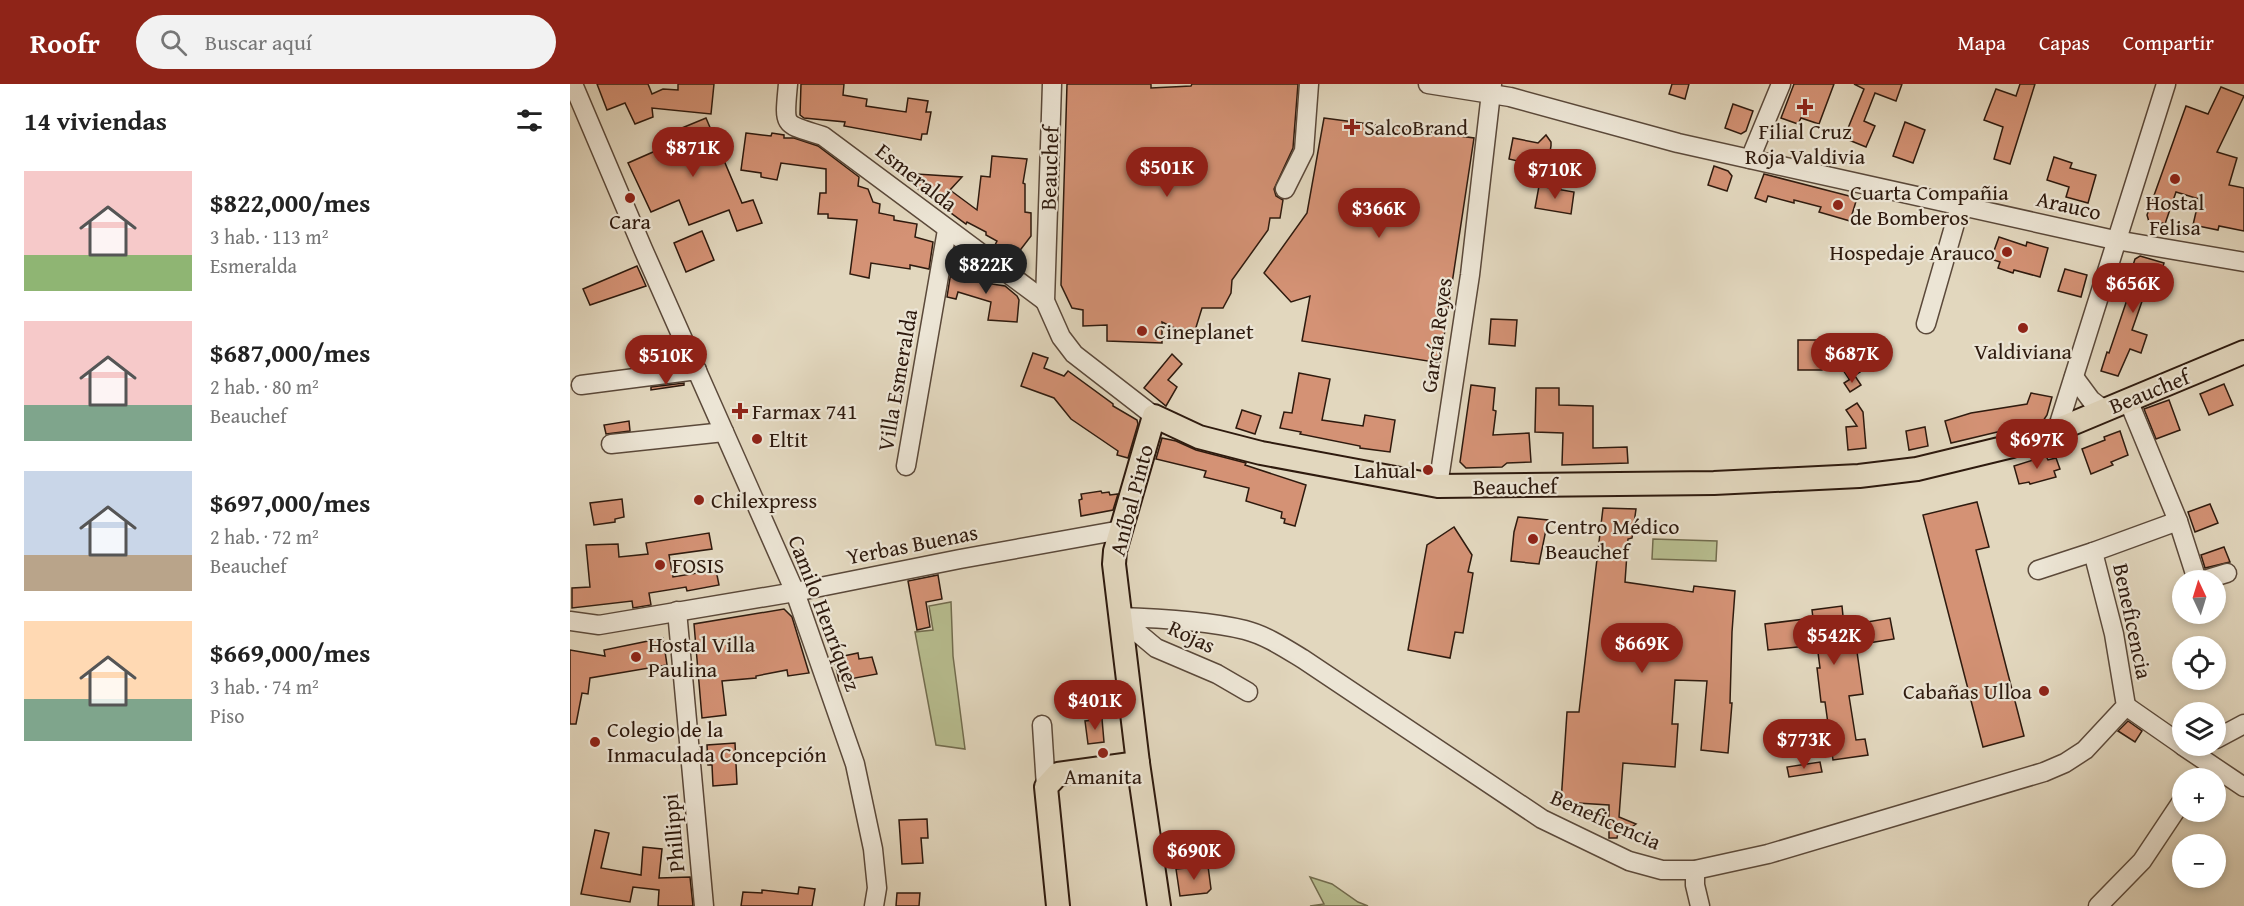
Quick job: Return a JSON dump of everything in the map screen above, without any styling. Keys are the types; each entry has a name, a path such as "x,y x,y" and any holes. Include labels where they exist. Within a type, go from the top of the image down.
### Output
{"main road":[{"name":"Beauchef","path":"1154,416 1199,437 1261,453 1438,486 1714,483 1883,475 2012,446 2057,430 2244,352"},
{"name":"Aníbal Pinto","path":"1154,416 1114,551 1114,564 1138,763 1159,906"},
{"path":"1058,906 1046,787 1058,774 1138,763"}],"street":[{"name":"Camilo Henríquez","path":"573,84 795,592 855,764 873,849 877,888 874,906"},
{"name":"Esmeralda","path":"788,84 786,115 788,122 794,127 823,136 1045,301"},
{"name":"Beauchef","path":"1052,84 1045,301 1061,337 1074,354 1154,416"},
{"path":"1285,189 1304,151 1309,84"},
{"name":"Arauco","path":"1428,84 1491,89 1510,98 1678,143 2117,240 2244,262"},
{"path":"1750,159 1781,84"},
{"path":"2057,430 2166,84"},
{"name":"García Reyes","path":"1438,486 1470,275 1491,89"},
{"path":"1926,324 1960,206"},
{"name":"Villa Esmeralda","path":"906,466 947,230"},
{"path":"581,385 697,370"},
{"path":"2074,377 2091,400 2104,410"},
{"path":"2128,400 2178,521 2194,570"},
{"path":"611,444 724,432"},
{"name":"Beneficencia","path":"2172,735 2126,706 2114,634 2093,552 2178,521"},
{"name":"Yerbas Buenas","path":"570,621 599,625 795,592 972,556 1121,530"},
{"path":"2038,570 2093,552"},
{"name":"Phillippi","path":"677,611 704,906"},
{"name":"Beneficencia","path":"1119,617 1147,618 1246,630 1270,640 1303,659 1542,819 1629,861 1662,870 1695,870 1768,854 2044,772 2085,750 2126,706"},
{"name":"Rojas","path":"1119,617 1155,648 1217,674 1248,692"},
{"path":"2226,734 2244,724"},
{"path":"1042,726 1046,787"},
{"name":"Beneficencia","path":"2226,780 2244,787"},
{"path":"2098,906 2142,861 2172,816"},
{"path":"1695,870 1695,885 1700,906"}],"green space":[{"path":"1653,539 1717,541 1716,561 1652,559"},
{"path":"951,602 953,656 965,749 936,745 915,632 933,630 929,606"},
{"path":"1310,877 1332,884 1358,902 1368,906 1310,906 1324,904"}],"building":[{"path":"597,84 648,84 652,94 663,89 678,90 678,84 714,84 711,114 652,108 653,117 635,124 625,103 607,110"},
{"path":"801,84 844,84 843,95 867,99 866,106 906,112 908,98 928,101 926,112 931,112 927,134 922,134 921,140 844,126 845,122 804,118 800,115"},
{"path":"1067,84 1151,84 1151,88 1191,86 1192,84 1298,84 1293,148 1274,189 1276,196 1283,200 1280,218 1270,218 1268,230 1232,280 1231,293 1223,308 1202,308 1193,337 1162,322 1162,343 1107,341 1107,325 1083,326 1083,310 1072,308 1061,285"},
{"path":"1672,84 1689,84 1685,99 1669,94"},
{"name":"Filial Cruz Roja Valdivia","path":"1794,84 1834,84 1819,124 1801,118 1798,124 1781,118"},
{"path":"1854,84 1902,84 1896,101 1875,93 1864,121 1875,126 1866,147 1844,138 1864,89"},
{"path":"2020,84 2035,84 2010,164 1994,159 2003,127 1984,120 1996,89 2016,96"},
{"path":"2221,87 2244,96 2217,152 2237,158 2229,185 2244,188 2244,231 2219,226 2218,230 2193,225 2199,199 2176,192 2165,224 2162,223 2161,226 2149,222 2147,215 2186,106 2208,114"},
{"path":"1733,104 1753,111 1746,131 1741,134 1725,128"},
{"path":"706,118 742,203 753,200 762,223 737,231 729,210 689,225 679,200 651,212 628,163 669,145 665,135"},
{"path":"1324,118 1474,138 1440,363 1302,341 1310,296 1291,302 1264,273 1307,213"},
{"path":"1905,122 1925,130 1913,163 1893,156"},
{"path":"746,133 784,135 784,138 794,138 818,146 859,177 858,186 868,189 873,202 880,204 879,213 894,216 894,220 917,224 915,237 933,242 929,269 910,265 910,269 871,263 869,278 850,274 857,220 828,218 828,214 818,214 820,193 826,193 826,169 781,163 777,180 761,177 761,173 741,170"},
{"path":"1546,135 1551,142 1547,168 1509,159 1513,138 1538,143"},
{"path":"992,156 1027,159 1023,183 1025,184 1025,212 1031,213 1031,236 1018,253 1007,246 1003,251 995,245 997,241 986,235 986,232 967,222 966,224 917,188 917,174 962,177 950,190 977,210 981,176 990,177"},
{"path":"2054,157 2072,163 2070,168 2096,175 2088,203 2066,197 2069,187 2047,180"},
{"path":"1714,166 1728,171 1732,176 1727,191 1708,185"},
{"path":"1764,174 1857,198 1850,221 1819,212 1821,207 1794,200 1794,203 1768,196 1766,202 1755,198"},
{"path":"1539,186 1574,192 1571,214 1535,208"},
{"path":"702,231 714,260 686,272 674,243"},
{"path":"1999,237 2026,246 2027,242 2048,248 2040,277 1998,268 2000,262 1991,259"},
{"path":"2140,256 2164,263 2155,292 2146,290 2132,330 2147,335 2141,353 2130,349 2118,376 2101,371 2132,285 2127,284 2135,259"},
{"path":"637,266 646,286 590,305 583,289"},
{"path":"966,268 987,275 985,283 1005,286 1017,296 1019,300 1017,322 988,320 991,302 958,292 956,299 947,297 951,272 964,276"},
{"path":"2065,269 2087,275 2081,297 2058,291"},
{"path":"1491,319 1517,320 1515,346 1489,344"},
{"path":"1798,340 1822,340 1822,370 1798,370"},
{"path":"1033,353 1048,358 1044,368 1064,376 1068,371 1113,406 1137,420 1138,424 1128,458 1117,455 1118,451 1071,419 1054,398 1021,386"},
{"path":"1172,354 1182,364 1168,380 1177,387 1166,406 1144,388"},
{"path":"1854,363 1860,372 1849,379 1843,370"},
{"path":"1299,373 1330,379 1322,420 1363,426 1365,415 1395,420 1390,452 1360,448 1360,446 1280,428 1284,412 1292,413"},
{"path":"1855,376 1861,385 1850,392 1844,383"},
{"path":"684,383 684,385 651,390 651,387"},
{"path":"2224,384 2233,405 2209,415 2200,394"},
{"path":"1471,385 1495,388 1493,410 1496,411 1493,435 1529,433 1531,462 1507,463 1502,467 1466,468 1460,462"},
{"path":"1536,388 1559,388 1559,405 1593,406 1593,448 1627,447 1628,463 1562,465 1563,433 1535,432"},
{"path":"2031,393 2052,397 2043,421 1951,443 1945,421 1971,413 2027,404"},
{"path":"2169,400 2180,430 2156,439 2144,409"},
{"path":"1857,403 1863,412 1866,448 1848,450 1846,427 1857,426 1846,410"},
{"path":"1242,410 1261,416 1255,434 1236,428"},
{"path":"629,421 630,431 606,434 604,425"},
{"path":"1925,427 1928,446 1909,450 1906,431"},
{"path":"2120,431 2128,455 2111,462 2113,465 2091,474 2082,449"},
{"path":"1162,438 1176,441 1196,450 1246,463 1245,465 1306,485 1295,526 1284,523 1285,519 1281,518 1282,512 1246,501 1249,488 1204,477 1206,471 1156,459"},
{"path":"2046,456 2048,460 2056,458 2060,469 2054,471 2056,477 2030,484 2029,482 2019,484 2014,466"},
{"path":"1101,491 1102,493 1109,492 1110,495 1118,494 1113,510 1081,516 1079,500 1082,499 1081,494"},
{"path":"622,499 624,517 615,519 615,522 594,525 590,503"},
{"path":"1977,502 1989,547 1976,550 2024,736 1983,747 1923,515"},
{"path":"2210,504 2218,523 2195,532 2188,512"},
{"path":"1603,508 1636,509 1632,538 1628,539 1625,582 1693,592 1694,586 1735,591 1730,703 1732,703 1728,753 1701,750 1707,681 1675,680 1672,724 1678,724 1675,767 1623,763 1619,817 1636,824 1622,834 1618,832 1617,838 1609,838 1609,805 1561,802 1567,712 1579,712"},
{"name":"Centro Médico Beauchef","path":"1518,517 1548,520 1539,564 1511,561"},
{"path":"1454,527 1472,555 1468,572 1473,573 1463,633 1455,632 1450,658 1408,650 1427,545"},
{"path":"709,533 712,549 669,555 673,577 716,570 719,585 687,591 686,587 649,593 651,605 633,608 632,601 572,608 572,588 590,587 586,545 618,544 619,557 648,554 646,543"},
{"path":"2224,547 2230,562 2205,568 2201,555"},
{"path":"938,575 942,599 926,602 930,627 917,630 908,581"},
{"path":"1842,606 1844,626 1890,618 1894,639 1856,645 1863,694 1849,696 1856,740 1865,739 1868,755 1833,760 1825,702 1821,702 1817,645 1768,650 1765,624 1813,618 1812,610"},
{"path":"784,609 792,617 809,673 788,676 787,670 756,676 756,678 722,681 726,715 702,718 694,624"},
{"path":"663,638 667,665 590,678 588,694 582,693 576,724 570,724 570,650 605,656 604,650"},
{"path":"858,653 859,659 872,657 877,674 839,681 834,658"},
{"path":"1102,719 1104,742 1088,744 1085,721"},
{"path":"2128,721 2142,731 2135,742 2118,731"},
{"path":"735,743 737,784 713,786 712,765 708,765 707,745"},
{"path":"1820,762 1822,772 1789,777 1787,767"},
{"path":"927,819 928,838 921,838 923,863 902,864 899,820"},
{"path":"595,830 609,833 601,868 641,875 643,847 662,849 659,878 690,877 693,906 658,906 659,890 633,887 630,902 581,894"},
{"path":"1208,866 1211,889 1207,893 1180,896 1176,869"},
{"path":"799,887 815,889 812,906 741,906 743,892 762,893 762,890 798,894"},
{"path":"897,893 920,893 919,906 896,906"}],"place":[{"name":"Filial Cruz Roja Valdivia","path":"1805,107"},
{"name":"SalcoBrand","path":"1352,127"},
{"name":"Hostal Felisa","path":"2175,179"},
{"name":"Cara","path":"630,198"},
{"name":"Cuarta Compañia de Bomberos","path":"1838,205"},
{"name":"Hospedaje Arauco","path":"2007,252"},
{"name":"Valdiviana","path":"2023,328"},
{"name":"Cineplanet","path":"1142,331"},
{"name":"Farmax 741","path":"740,411"},
{"name":"Eltit","path":"757,439"},
{"name":"Lahual","path":"1428,470"},
{"name":"Chilexpress","path":"699,500"},
{"name":"Centro Médico Beauchef","path":"1533,539"},
{"name":"FOSIS","path":"660,565"},
{"name":"Hostal Villa Paulina","path":"636,657"},
{"name":"Cabañas Ulloa","path":"2044,691"},
{"name":"Colegio de la Inmaculada Concepción","path":"595,742"},
{"name":"Amanita","path":"1103,753"}]}
